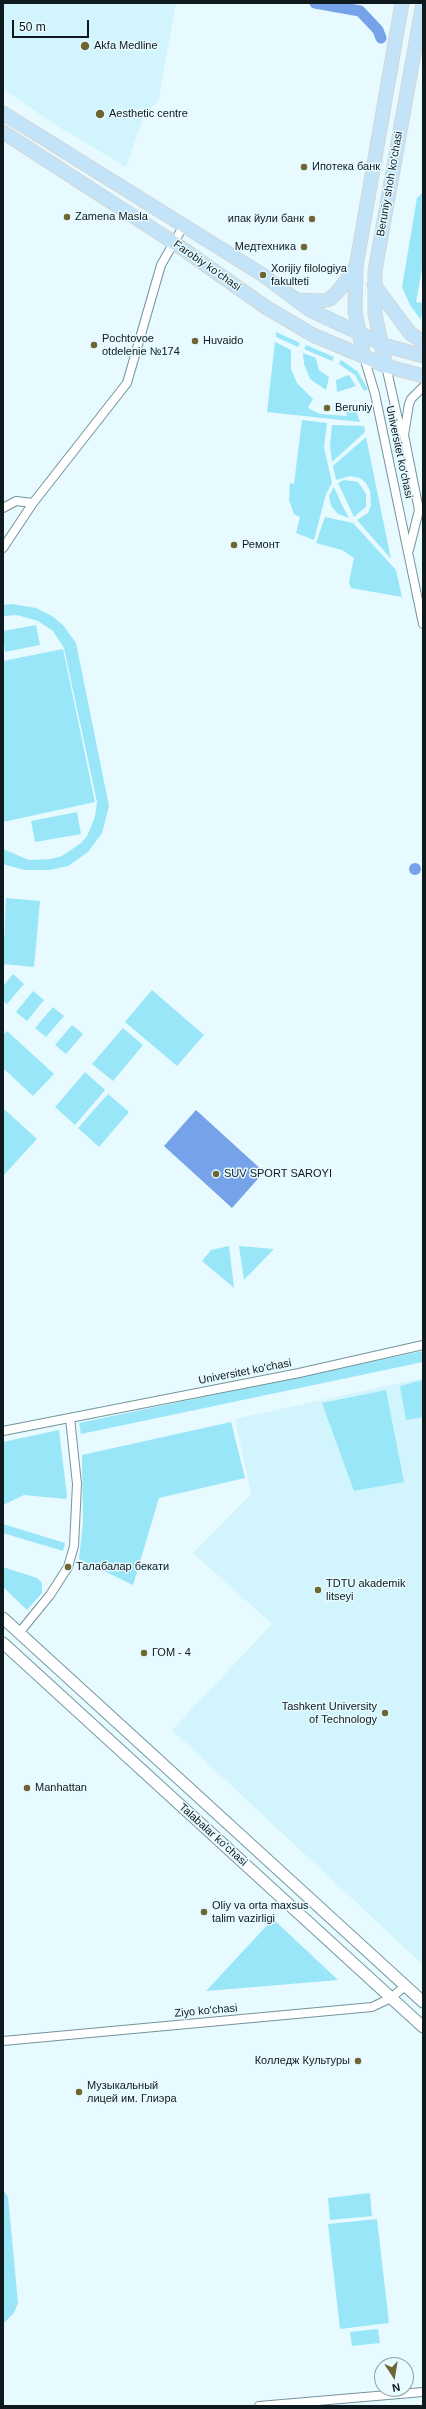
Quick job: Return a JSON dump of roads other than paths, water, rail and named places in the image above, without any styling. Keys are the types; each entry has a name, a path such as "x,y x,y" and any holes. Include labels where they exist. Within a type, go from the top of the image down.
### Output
{"main road":[{"name":"Beruniy shoh ko'chasi","path":"364,357 354,311 356,267 402,3"},
{"name":"Beruniy shoh ko'chasi","path":"386,366 375,314 374,285 410,67 423,3"},
{"name":"Farobiy ko'chasi","path":"3,112 280,286 310,310 381,343 423,356"},
{"name":"Farobiy ko'chasi","path":"3,132 173,242 267,308 313,335 386,366 423,376"},
{"path":"297,300 318,301 330,299 340,289 356,267"},
{"path":"374,285 410,333 423,342"},
{"path":"364,357 381,343"},
{"name":"Talabalar ko'chasi","path":"3,1618 423,2002"},
{"name":"Talabalar ko'chasi","path":"3,1643 423,2027"},
{"path":"116,1746 128,1732"}],"street":[{"path":"3,548 33,503 127,383 157,278 173,242 184,225"},
{"name":"Universitet ko'chasi","path":"364,357 375,394 423,624"},
{"name":"Universitet ko'chasi","path":"386,366 399,424 404,435 419,510 409,552"},
{"path":"404,435 411,399 423,388"},
{"path":"3,508 16,501 33,503"},
{"name":"Universitet ko'chasi","path":"3,1431 299,1373 423,1345"},
{"path":"19,1633 50,1595 68,1568 74,1546 77,1484 75,1448 70,1418"},
{"name":"Ziyo ko'chasi","path":"3,2041 365,2008 381,2004 392,1998 405,1986"},
{"path":"259,2406 423,2392"}],"waterway":[{"path":"315,3 360,11 378,30 381,38"}],"place":[{"name":"Akfa Medline","path":"85,46"},
{"name":"Aesthetic centre","path":"100,114"},
{"name":"Ипотека банк","path":"304,167"},
{"name":"Zamena Masla","path":"67,217"},
{"name":"ипак йули банк","path":"312,219"},
{"name":"Медтехника","path":"304,247"},
{"name":"Xorijiy filologiya fakulteti","path":"263,275"},
{"name":"Huvaido","path":"195,341"},
{"name":"Pochtovoe otdelenie №174","path":"94,345"},
{"name":"Beruniy","path":"327,408"},
{"name":"Ремонт","path":"234,545"},
{"name":"SUV SPORT SAROYI","path":"216,1174"},
{"name":"Талабалар бекати","path":"68,1567"},
{"name":"TDTU akademik litseyi","path":"318,1590"},
{"name":"ГОМ - 4","path":"144,1653"},
{"name":"Tashkent University of Technology","path":"385,1713"},
{"name":"Manhattan","path":"27,1788"},
{"name":"Oliy va orta maxsus talim vazirligi","path":"204,1912"},
{"name":"Колледж Культуры","path":"358,2061"},
{"name":"Музыкальный лицей им. Глиэра","path":"79,2092"}]}
